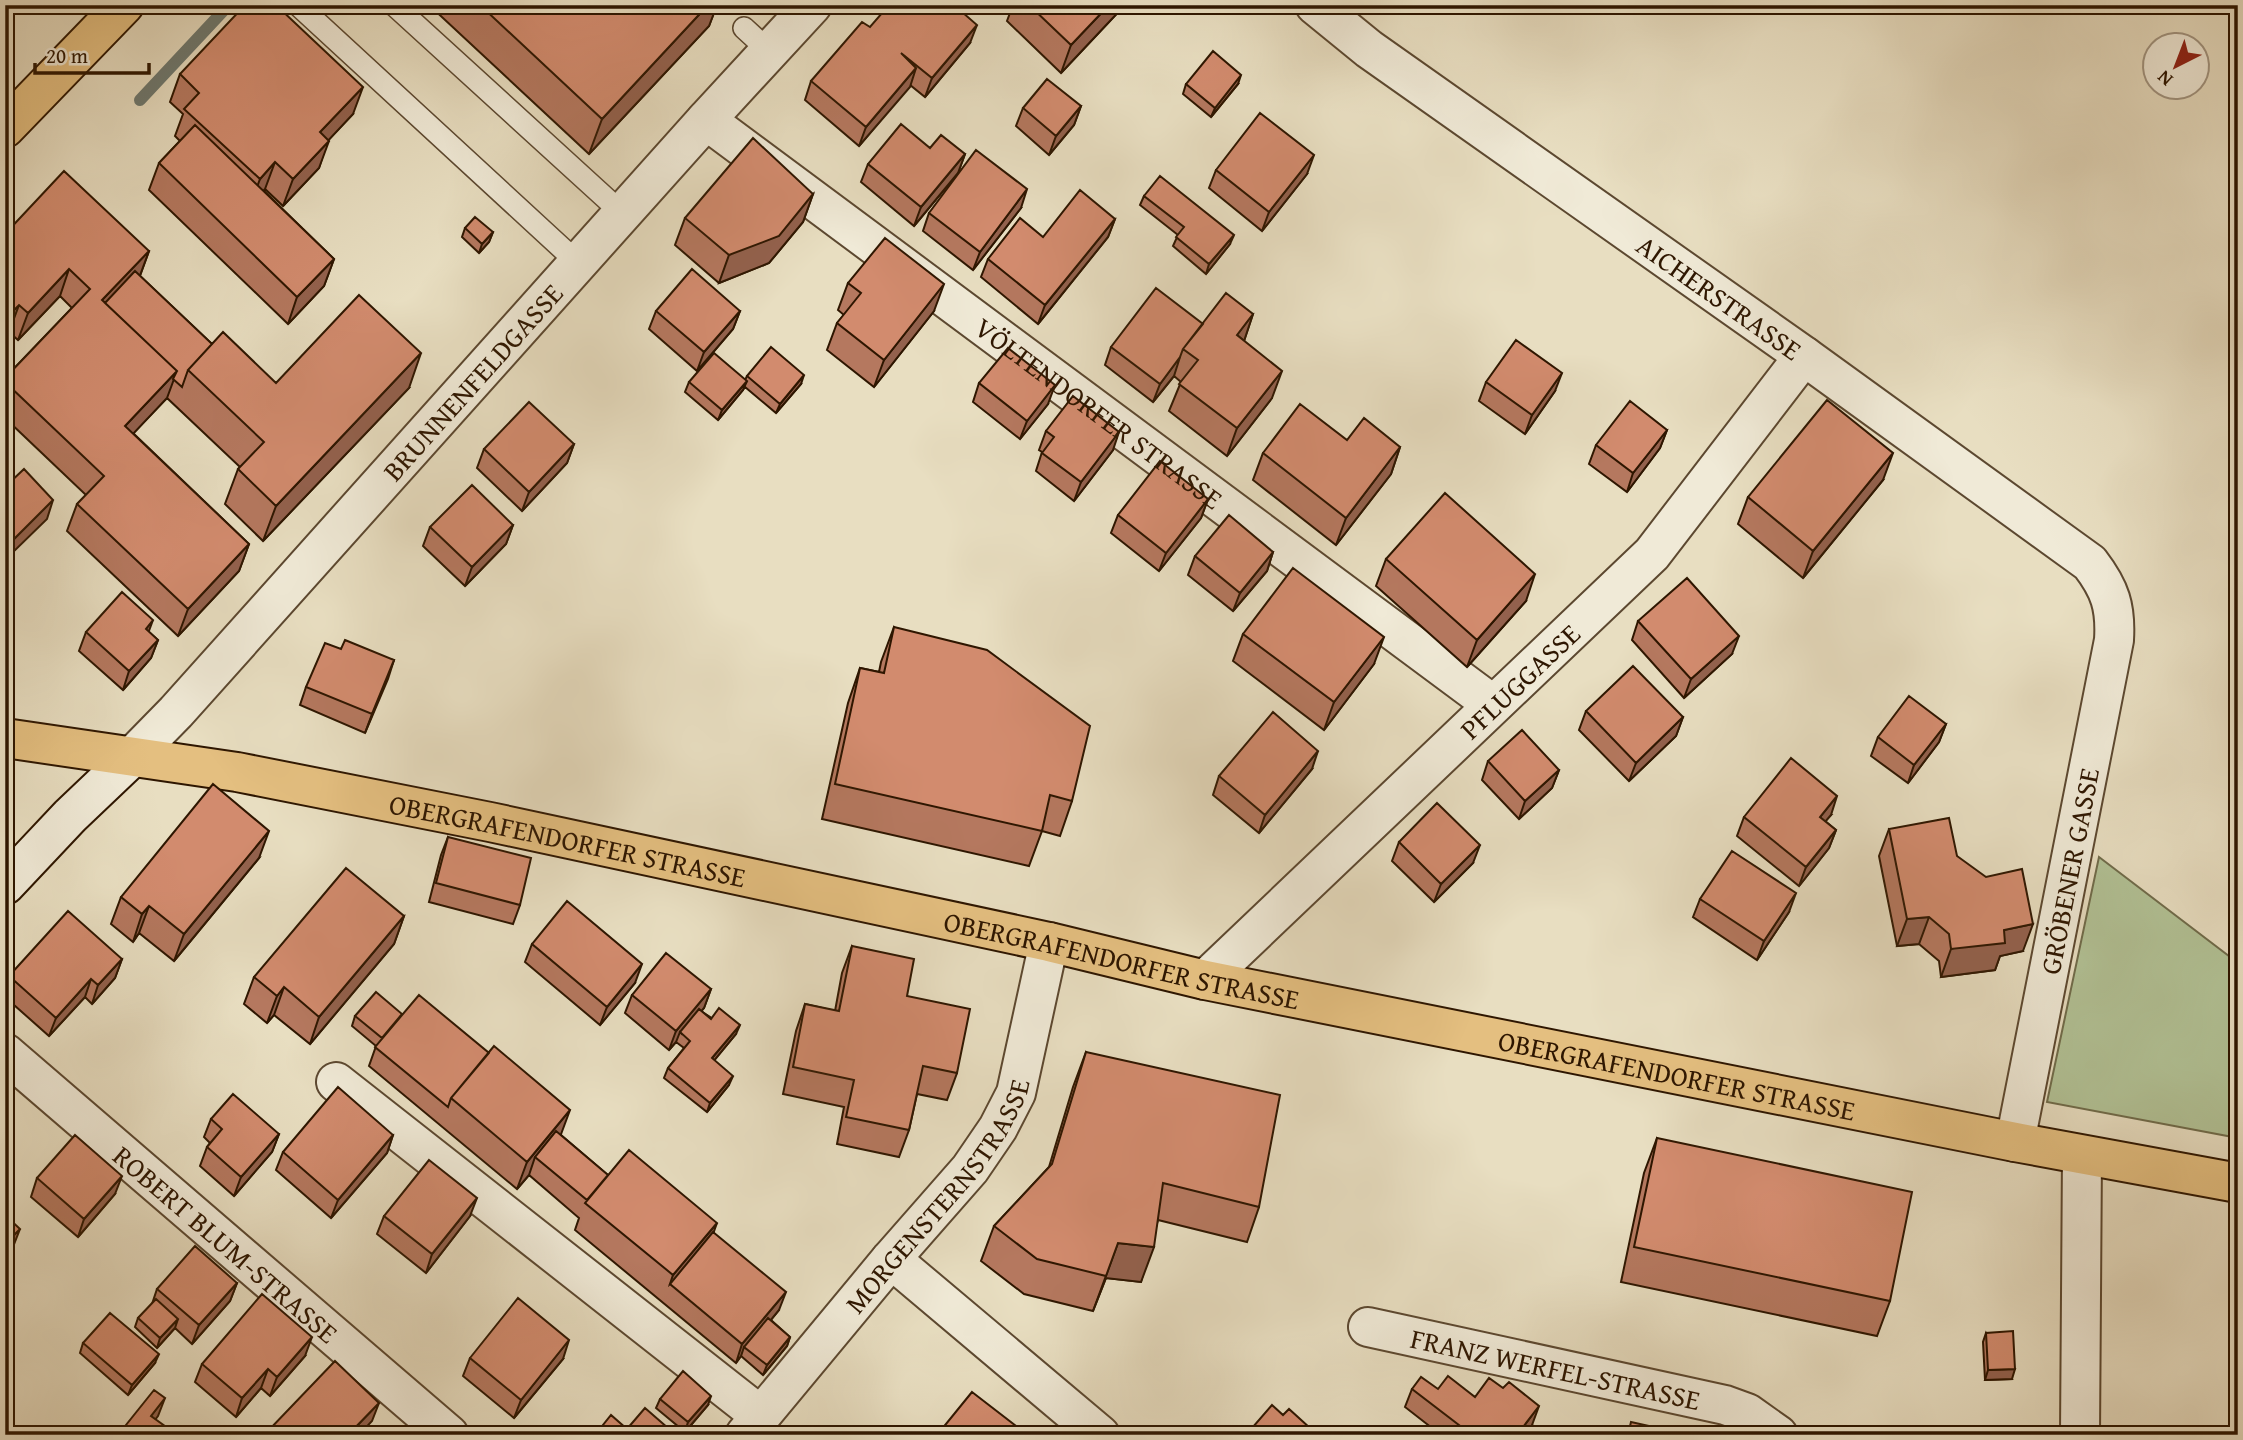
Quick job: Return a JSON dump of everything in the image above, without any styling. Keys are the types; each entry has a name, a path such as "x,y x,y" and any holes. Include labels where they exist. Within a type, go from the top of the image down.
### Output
{"main road":[{"path":"5,128 124,5"},
{"name":"OBERGRAFENDORFER STRASSE","path":"5,738 237,772 490,822 1049,942 1205,980 2082,1156 2238,1183"}],"street":[{"name":"BRUNNENFELDGASSE","path":"5,885 70,816 176,712 706,120 757,40 812,5"},
{"name":"AICHERSTRASSE","path":"1315,5 1369,49 1804,356 2090,563 2112,599"},
{"name":"VÖLTENDORFER STRASSE","path":"706,120 1492,704"},
{"name":"PFLUGGASSE","path":"1205,980 1652,554 1804,356"},
{"name":"GRÖBENER GASSE","path":"2015,1142 2115,640 2112,599"},
{"name":"MORGENSTERNSTRASSE","path":"336,1082 753,1426 891,1259 970,1169 998,1128 1016,1093 1049,942"},
{"name":"ROBERT BLUM-STRASSE","path":"5,1053 449,1435"},
{"path":"2080,1435 2082,1156"},
{"path":"891,1259 1100,1435"},
{"name":"FRANZ WERFEL-STRASSE","path":"1368,1327 1725,1405 1747,1413 1778,1435"}],"lane":[{"path":"298,5 578,263"},
{"path":"394,5 622,213"}],"green space":[{"path":"2099,857 2238,963 2238,1138 2047,1102"}],"building":[{"path":"245,5 276,5 363,87 320,132 329,141 293,179 275,162 260,179 184,109 199,93 180,74"},
{"path":"480,5 708,5 602,119"},
{"path":"889,5 954,5 977,25 932,78 901,53 916,68 866,127 811,81 862,22 870,27"},
{"path":"1029,5 1109,5 1071,45"},
{"path":"1213,51 1241,75 1215,108 1186,84"},
{"path":"1047,79 1081,106 1056,136 1023,108"},
{"path":"1260,113 1314,155 1269,212 1216,170"},
{"path":"901,124 930,148 941,135 965,154 921,207 868,164"},
{"path":"195,125 334,259 297,297 159,163"},
{"path":"753,138 813,194 779,236 729,255 685,218"},
{"path":"976,150 1027,189 980,252 929,213"},
{"path":"64,171 149,251 102,300 177,371 125,426 249,544 188,609 77,504 104,476 5,382 5,378 90,289 69,269 28,313 19,305 5,319 5,234"},
{"path":"1160,176 1234,235 1209,264 1176,237 1184,227 1144,196"},
{"path":"1080,190 1115,219 1045,305 988,259 1020,218 1043,237"},
{"path":"475,217 493,232 482,244 465,228"},
{"path":"885,238 944,284 884,360 837,323 861,293 848,283"},
{"path":"692,269 740,311 704,352 656,311"},
{"path":"135,271 212,344 188,370 182,387 173,379 177,371 105,303"},
{"path":"1156,288 1203,324 1160,384 1111,347"},
{"path":"1226,293 1253,314 1237,335 1282,371 1237,428 1179,384 1198,360 1183,349"},
{"path":"359,295 421,353 276,506 238,469 264,442 188,370 223,332 276,383"},
{"path":"1516,340 1562,373 1532,415 1486,382"},
{"path":"771,347 804,375 780,404 747,376"},
{"path":"1008,348 1055,385 1027,421 979,383"},
{"path":"714,353 747,381 722,410 689,382"},
{"path":"1073,396 1119,432 1081,482 1042,453 1054,437 1046,431"},
{"path":"1827,400 1893,453 1813,551 1748,497"},
{"path":"1630,401 1667,430 1633,473 1596,445"},
{"path":"529,402 574,444 529,492 484,449"},
{"path":"1300,404 1347,440 1364,418 1400,447 1346,518 1263,453"},
{"path":"1160,461 1208,499 1166,553 1118,515"},
{"path":"24,469 53,500 5,548 5,487"},
{"path":"472,485 513,525 472,567 430,527"},
{"path":"1445,493 1535,574 1477,640 1386,559"},
{"path":"1229,515 1273,552 1240,593 1195,556"},
{"path":"1293,568 1384,637 1334,702 1243,634"},
{"path":"1687,578 1739,636 1691,679 1638,621"},
{"path":"122,592 153,620 146,629 158,640 129,671 86,632"},
{"path":"894,627 987,650 1090,726 1072,801 1050,795 1042,831 835,784 860,668 884,673"},
{"path":"345,640 394,660 372,714 306,687 325,643 341,649"},
{"path":"1633,666 1683,717 1636,763 1586,711"},
{"path":"1909,696 1946,724 1914,765 1878,737"},
{"path":"1273,712 1318,751 1265,815 1219,776"},
{"path":"1522,730 1559,770 1525,801 1488,761"},
{"path":"1791,758 1837,796 1820,817 1836,830 1806,867 1744,817"},
{"path":"213,784 269,831 184,934 149,906 142,914 121,897"},
{"path":"1437,803 1480,845 1441,884 1399,842"},
{"path":"1949,818 1957,856 1986,877 2022,869 2033,924 2004,930 2005,943 1951,949 1949,934 1929,917 1907,919 1889,829"},
{"path":"448,837 531,858 520,905 436,883"},
{"path":"1732,851 1796,893 1764,941 1700,899"},
{"path":"346,868 404,916 319,1017 284,987 277,996 254,977"},
{"path":"567,901 642,964 607,1007 532,944"},
{"path":"68,911 122,959 98,985 91,979 56,1018 9,976"},
{"path":"852,946 914,959 907,996 970,1009 957,1073 923,1066 909,1130 846,1117 854,1080 793,1067 805,1004 839,1011"},
{"path":"666,953 711,989 676,1031 632,995"},
{"path":"376,992 402,1014 382,1038 355,1016"},
{"path":"419,995 489,1053 451,1098 448,1107 375,1047"},
{"path":"719,1008 740,1025 712,1058 733,1076 710,1103 668,1068 690,1041 680,1032 699,1009 711,1019"},
{"path":"494,1046 570,1110 527,1162 451,1098"},
{"path":"1086,1052 1280,1095 1259,1207 1163,1183 1154,1247 1118,1243 1106,1276 1037,1259 994,1226 1052,1164"},
{"path":"338,1087 393,1135 338,1200 283,1152"},
{"path":"233,1094 279,1134 241,1177 207,1147 222,1129 211,1119"},
{"path":"556,1131 608,1175 587,1200 535,1157"},
{"path":"75,1135 122,1176 84,1219 37,1178"},
{"path":"1657,1138 1912,1192 1890,1301 1634,1247"},
{"path":"629,1150 717,1223 673,1275 585,1203"},
{"path":"429,1160 477,1198 432,1254 384,1216"},
{"path":"5,1215 20,1229 5,1244"},
{"path":"713,1232 786,1292 742,1344 670,1284"},
{"path":"195,1246 237,1283 199,1325 157,1289"},
{"path":"262,1294 312,1337 277,1377 268,1369 242,1398 202,1364"},
{"path":"518,1298 569,1340 521,1400 470,1358"},
{"path":"156,1299 178,1319 160,1338 138,1318"},
{"path":"110,1313 159,1354 132,1385 83,1343"},
{"path":"768,1318 790,1337 767,1365 744,1347"},
{"path":"2013,1331 2015,1369 1988,1370 1986,1333"},
{"path":"335,1361 379,1403 348,1435 270,1435 267,1432"},
{"path":"683,1371 711,1396 688,1422 660,1399"},
{"path":"1448,1376 1475,1397 1489,1378 1503,1388 1509,1382 1539,1406 1517,1435 1472,1435 1412,1389 1421,1377 1438,1389"},
{"path":"154,1390 165,1398 151,1416 169,1429 165,1435 118,1435"},
{"path":"972,1392 1020,1429 1016,1435 937,1435"},
{"path":"1272,1405 1283,1415 1289,1409 1310,1428 1305,1433 1307,1435 1246,1435"},
{"path":"645,1408 676,1435 595,1435 611,1415 627,1429"},
{"path":"1631,1422 1667,1430 1666,1435 1628,1435"}],"waterway":[{"path":"140,100 225,9"}]}
